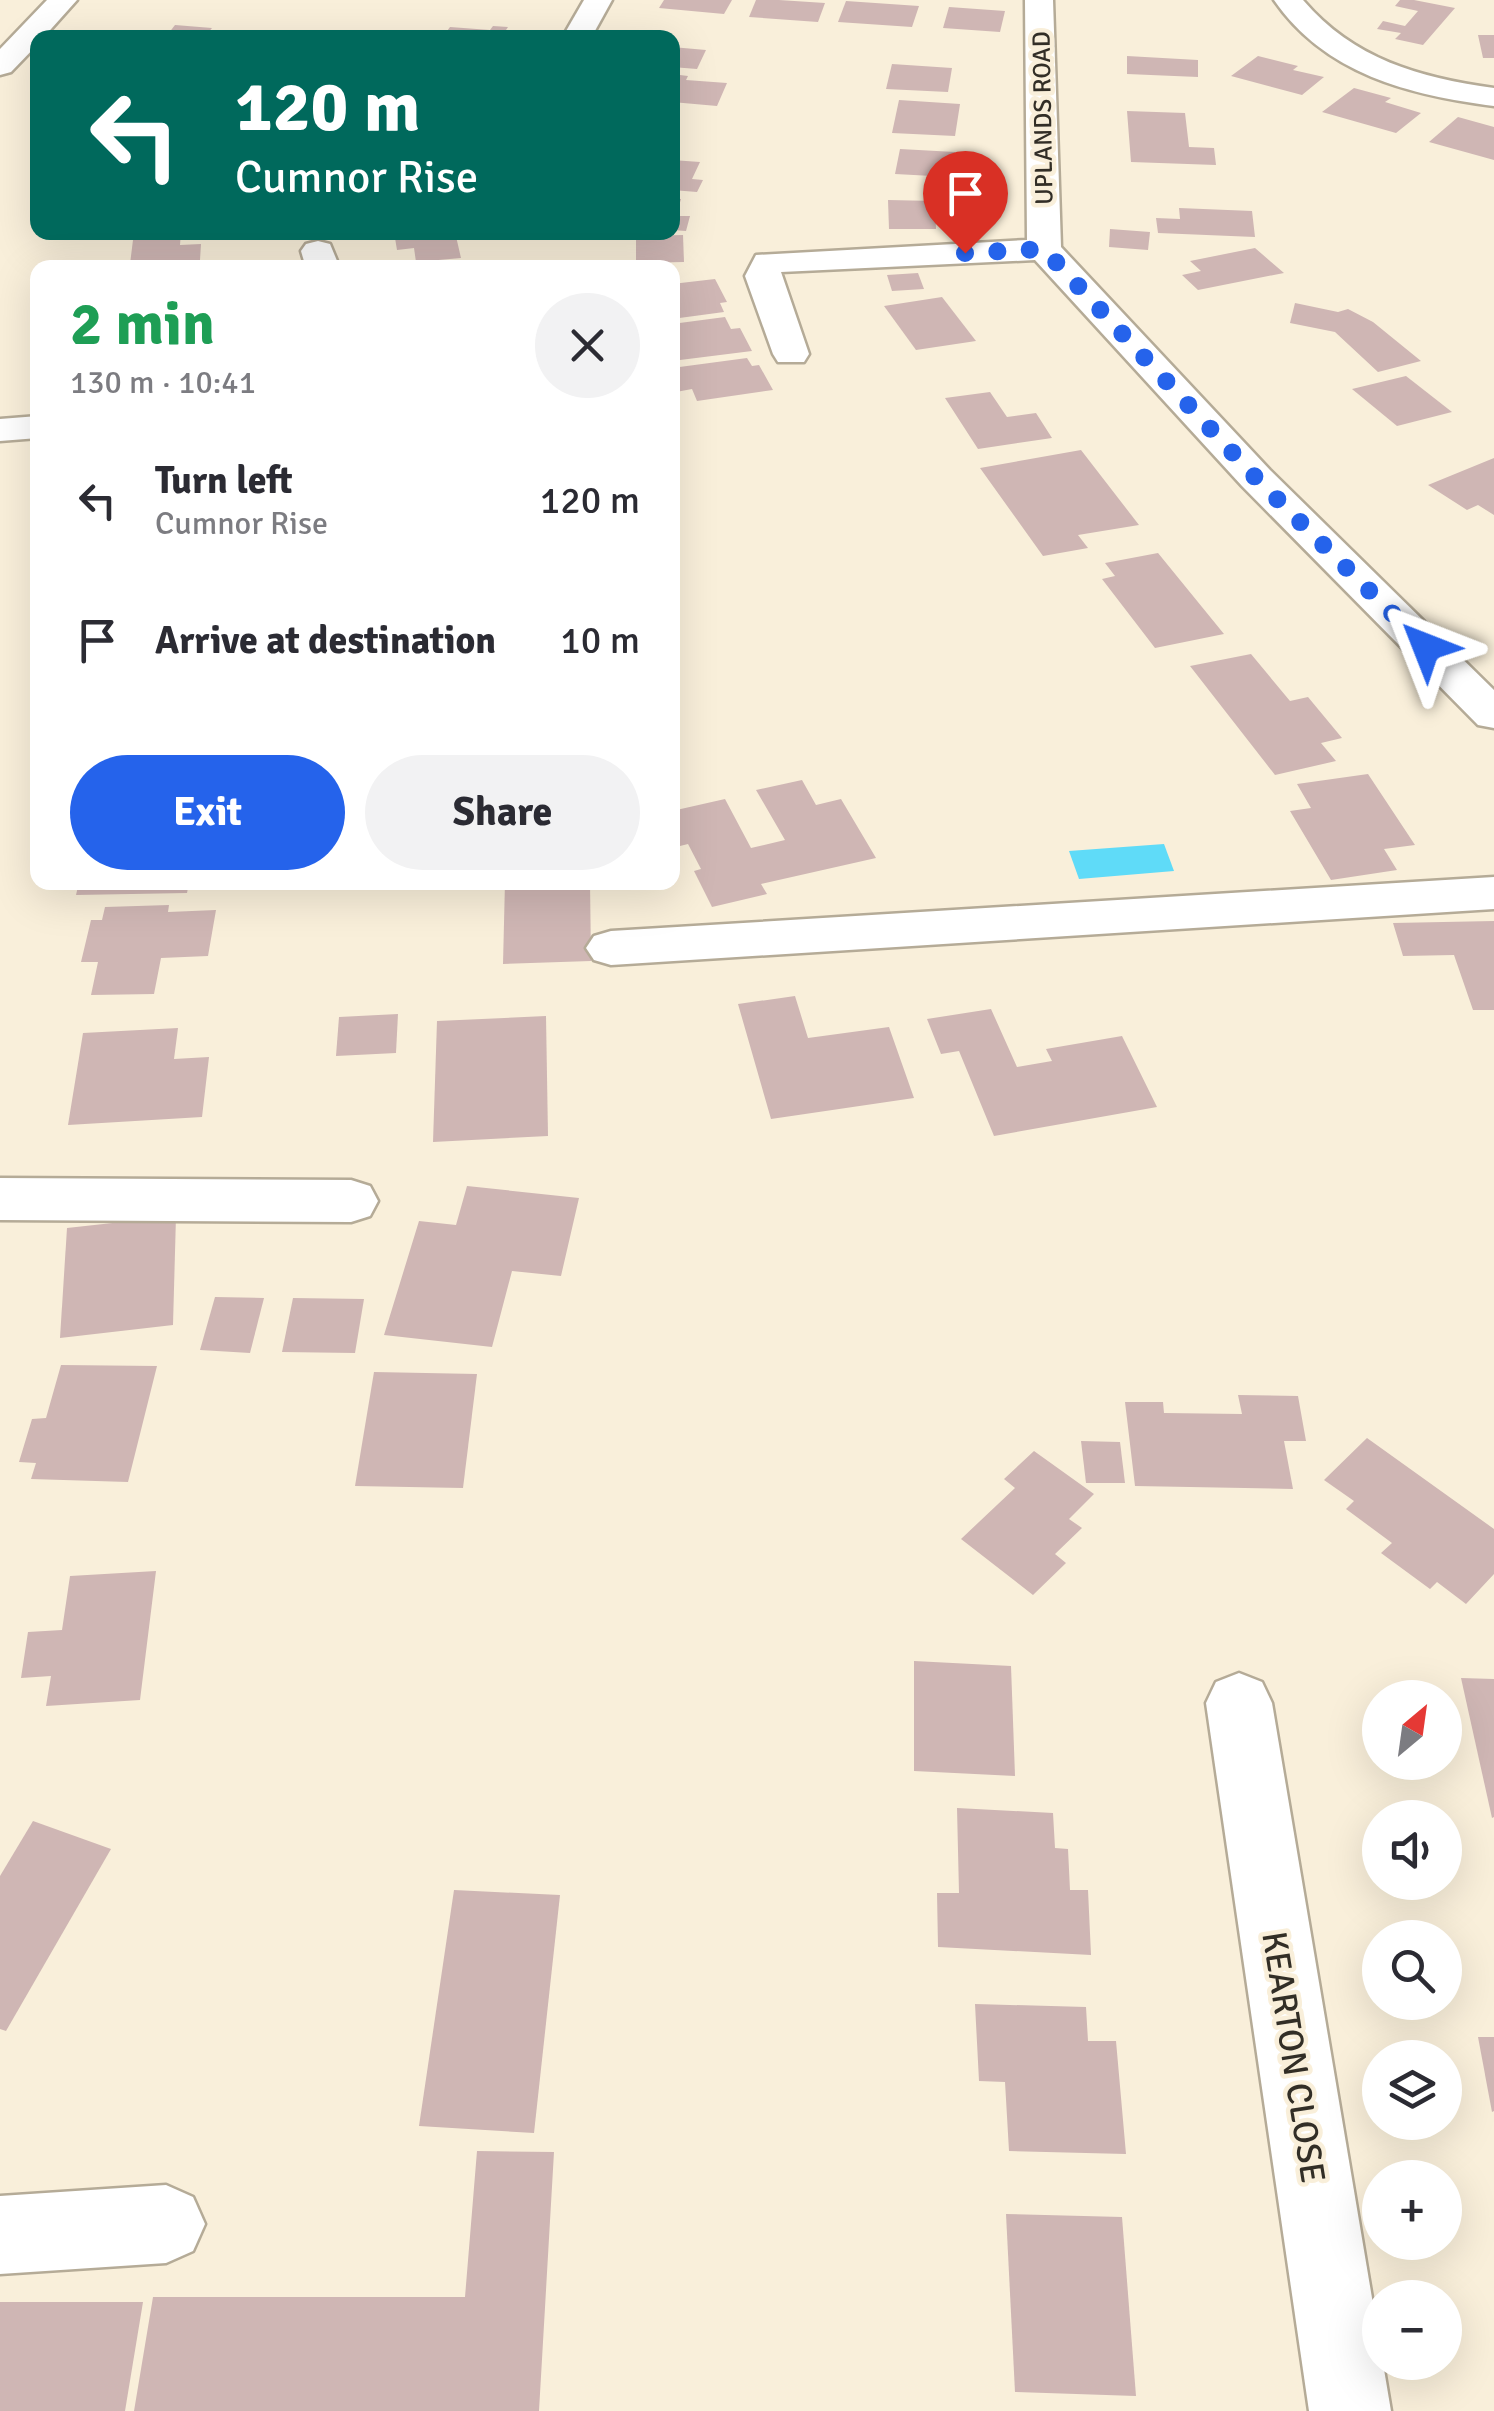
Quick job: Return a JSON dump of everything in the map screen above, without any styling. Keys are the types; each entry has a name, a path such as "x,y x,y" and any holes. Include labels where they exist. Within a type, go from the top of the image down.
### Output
{"street":[{"path":"35,30 64,0"},
{"path":"581,30 598,0"},
{"name":"UPLANDS ROAD","path":"1040,0 1044,249 1256,478 1494,715"},
{"path":"1288,0 1305,24 1362,66 1436,88 1494,97"},
{"path":"0,66 30,35"},
{"path":"791,354 762,276 768,262 1044,249"},
{"path":"0,430 30,428"},
{"path":"611,948 1494,893"},
{"path":"0,1199 351,1201"},
{"name":"KEARTON CLOSE","path":"1239,1703 1350,2411"},
{"path":"0,2235 166,2224"}],"water":[{"path":"1164,844 1174,871 1079,879 1069,851"}],"building":[{"path":"664,0 732,0 724,14 659,8"},
{"path":"756,0 825,3 818,22 749,17"},
{"path":"1400,0 1455,8 1423,45 1395,39 1401,33 1377,29 1383,21 1405,26 1418,11 1395,6"},
{"path":"846,1 919,6 912,27 838,22"},
{"path":"949,7 1005,11 1000,32 943,28"},
{"path":"175,25 212,28 210,30 171,30"},
{"path":"450,27 490,30 448,30"},
{"path":"1478,35 1494,35 1494,58 1483,58"},
{"path":"680,48 706,50 697,69 680,68"},
{"path":"1127,56 1198,60 1198,77 1127,74"},
{"path":"1258,56 1324,77 1302,95 1231,76"},
{"path":"892,64 952,68 948,92 886,89"},
{"path":"680,75 688,76 686,80 727,83 717,106 680,103"},
{"path":"1354,88 1391,98 1385,102 1421,113 1396,133 1322,112"},
{"path":"899,100 960,104 955,136 892,133"},
{"path":"1127,111 1185,113 1189,147 1214,148 1216,165 1131,162"},
{"path":"1458,117 1494,127 1494,160 1429,142"},
{"path":"900,149 955,152 951,177 895,174"},
{"path":"680,161 700,162 692,179 703,180 697,192 680,191"},
{"path":"888,200 935,201 936,229 889,229"},
{"path":"1179,208 1252,211 1255,237 1158,233 1156,218 1180,219"},
{"path":"680,216 690,216 686,231 680,231"},
{"path":"1110,229 1150,232 1148,250 1109,247"},
{"path":"680,235 684,262 636,260 636,240 680,240"},
{"path":"133,240 201,244 200,260 130,260"},
{"path":"395,240 457,240 461,258 416,260 414,248 397,250"},
{"path":"1255,248 1284,273 1198,290 1182,275 1201,271 1190,261"},
{"path":"918,273 924,289 892,291 887,275"},
{"path":"715,279 727,302 720,303 724,312 680,318 680,283"},
{"path":"942,297 976,341 916,350 884,306"},
{"path":"1295,303 1338,312 1348,309 1373,322 1421,361 1378,372 1335,332 1290,323"},
{"path":"725,317 731,329 740,328 752,351 680,360 680,323"},
{"path":"747,358 752,366 759,365 773,390 697,401 692,389 680,391 680,367"},
{"path":"1406,376 1452,412 1397,426 1352,389"},
{"path":"990,392 1007,417 1036,413 1052,438 978,449 945,398"},
{"path":"1081,450 1139,525 1078,535 1088,548 1043,556 980,468"},
{"path":"1494,458 1494,515 1478,505 1467,510 1428,485"},
{"path":"1158,553 1224,634 1155,648 1102,579 1115,576 1105,563"},
{"path":"1251,654 1290,701 1308,697 1342,738 1321,743 1336,761 1275,775 1190,666"},
{"path":"1368,774 1415,845 1384,849 1397,870 1331,880 1290,811 1311,808 1297,784"},
{"path":"802,780 816,805 841,799 876,858 761,884 767,894 712,907 694,871 701,869 688,844 680,846 680,809 725,799 751,848 785,840 756,790"},
{"path":"77,890 188,890 187,893 76,895"},
{"path":"505,890 590,890 591,961 503,964"},
{"path":"169,905 168,912 216,910 208,956 161,958 154,994 91,995 98,962 81,962 91,920 102,920 105,907"},
{"path":"1494,921 1494,1010 1473,1010 1454,955 1403,956 1393,923"},
{"path":"795,996 808,1038 889,1027 914,1098 771,1119 738,1004"},
{"path":"991,1009 1017,1067 1052,1061 1046,1049 1122,1036 1157,1107 994,1136 959,1051 941,1054 927,1019"},
{"path":"398,1014 396,1053 336,1056 339,1017"},
{"path":"546,1016 548,1136 433,1142 437,1021"},
{"path":"178,1028 174,1059 209,1057 202,1117 68,1125 83,1033"},
{"path":"467,1186 579,1198 561,1276 512,1271 492,1347 384,1335 419,1221 456,1225"},
{"path":"176,1216 173,1325 60,1338 67,1228"},
{"path":"215,1297 264,1298 250,1353 200,1350"},
{"path":"293,1298 364,1299 355,1353 282,1352"},
{"path":"61,1365 157,1366 128,1482 31,1479 36,1463 19,1462 32,1419 46,1418"},
{"path":"374,1372 477,1374 463,1488 355,1486"},
{"path":"1238,1395 1298,1396 1306,1441 1284,1441 1293,1489 1135,1486 1125,1402 1163,1402 1164,1413 1242,1414"},
{"path":"1367,1438 1494,1529 1494,1574 1466,1604 1437,1582 1430,1589 1381,1553 1392,1543 1346,1509 1354,1501 1324,1480"},
{"path":"1081,1441 1120,1442 1125,1483 1086,1483"},
{"path":"1034,1451 1094,1494 1069,1519 1082,1528 1055,1554 1066,1563 1033,1595 961,1539 1015,1488 1004,1479"},
{"path":"156,1571 140,1700 46,1706 51,1676 21,1678 28,1632 62,1630 70,1576"},
{"path":"914,1661 1011,1666 1015,1776 914,1771"},
{"path":"1494,1679 1492,1818 1462,1680"},
{"path":"957,1808 1053,1813 1055,1848 1068,1849 1070,1890 1088,1890 1091,1955 938,1947 937,1893 959,1893"},
{"path":"33,1821 111,1849 6,2031 0,2029 0,1876"},
{"path":"454,1890 560,1895 534,2133 419,2126"},
{"path":"975,2004 1086,2007 1088,2041 1116,2041 1126,2154 1009,2151 1005,2082 979,2081"},
{"path":"1478,2037 1494,2037 1492,2112"},
{"path":"477,2151 554,2152 539,2411 134,2411 153,2297 465,2297"},
{"path":"1006,2214 1122,2217 1136,2396 1015,2392"},
{"path":"0,2302 143,2302 125,2411 0,2411"}],"route":[{"path":"965,253 1044,249 1256,478 1426,647"}]}
